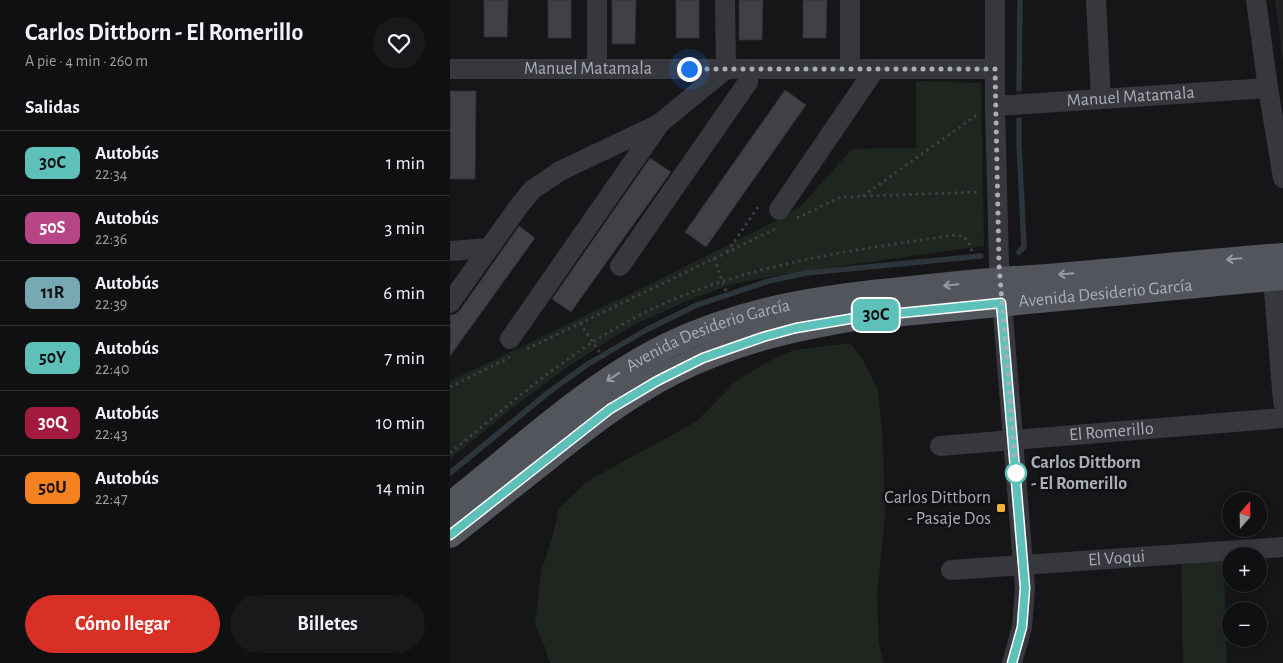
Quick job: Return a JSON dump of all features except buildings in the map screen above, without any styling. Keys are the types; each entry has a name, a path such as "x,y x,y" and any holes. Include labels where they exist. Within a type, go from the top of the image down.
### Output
{"main road":[{"name":"Avenida Desiderio García","path":"450,535 465,503 582,430 610,409 641,390 772,321 861,317 1001,291 1280,270"}],"street":[{"path":"597,0 597,69"},
{"path":"450,303 532,190 560,171 659,124 726,69 725,0"},
{"path":"850,0 850,69"},
{"path":"995,0 996,191 1001,291 1024,565 1022,627 1012,663"},
{"path":"1096,0 1101,99"},
{"path":"1256,0 1283,178"},
{"name":"Manuel Matamala","path":"450,69 995,69"},
{"path":"620,266 748,82 748,69"},
{"path":"779,218 875,69"},
{"name":"Manuel Matamala","path":"995,106 1268,88"},
{"path":"515,349 659,124"},
{"path":"450,251 489,248"},
{"path":"1280,270 1283,402"},
{"name":"El Romerillo","path":"940,446 1283,418"},
{"name":"El Voqui","path":"951,570 1283,547"}],"path":[{"path":"862,196 982,111 995,106"},
{"path":"797,218 841,197 996,191"},
{"path":"450,387 515,349 580,323 714,258 779,218"},
{"path":"972,249 974,261"},
{"path":"714,258 730,300"},
{"path":"580,323 604,360"}],"shaded area":[{"path":"1275,0 1283,0 1283,61 1281,46"},
{"path":"916,81 981,83 984,246 785,274 733,284 686,301 628,328 566,368 510,410 450,459 450,381 642,288 800,207 852,149 916,148"},
{"path":"850,343 862,358 878,390 883,444 885,517 877,597 879,643 884,663 551,663 535,624 541,572 552,539 559,508 588,481 697,421 734,383 765,363 794,350"},
{"path":"1223,544 1222,592 1225,592 1225,602 1222,602 1222,647 1226,647 1227,663 1183,663 1181,547"}],"waterway":[{"path":"1019,89 1020,0"},
{"path":"1019,120 1024,247 1019,252"},
{"path":"450,473 549,392 588,364 646,330 697,305 769,281 806,273 981,256"}],"bus line":[{"name":"30C","path":"450,535 610,409 673,372 703,358 734,346 796,328 861,317 1001,303 1025,588 1022,627 1012,663"}],"place":[{"name":"Carlos Dittborn - El Romerillo","path":"1016,473"},
{"name":"Carlos Dittborn - Pasaje Dos","path":"1001,508"}],"route":[{"path":"689,69 995,69 999,265 1016,475 1016,473"}]}
